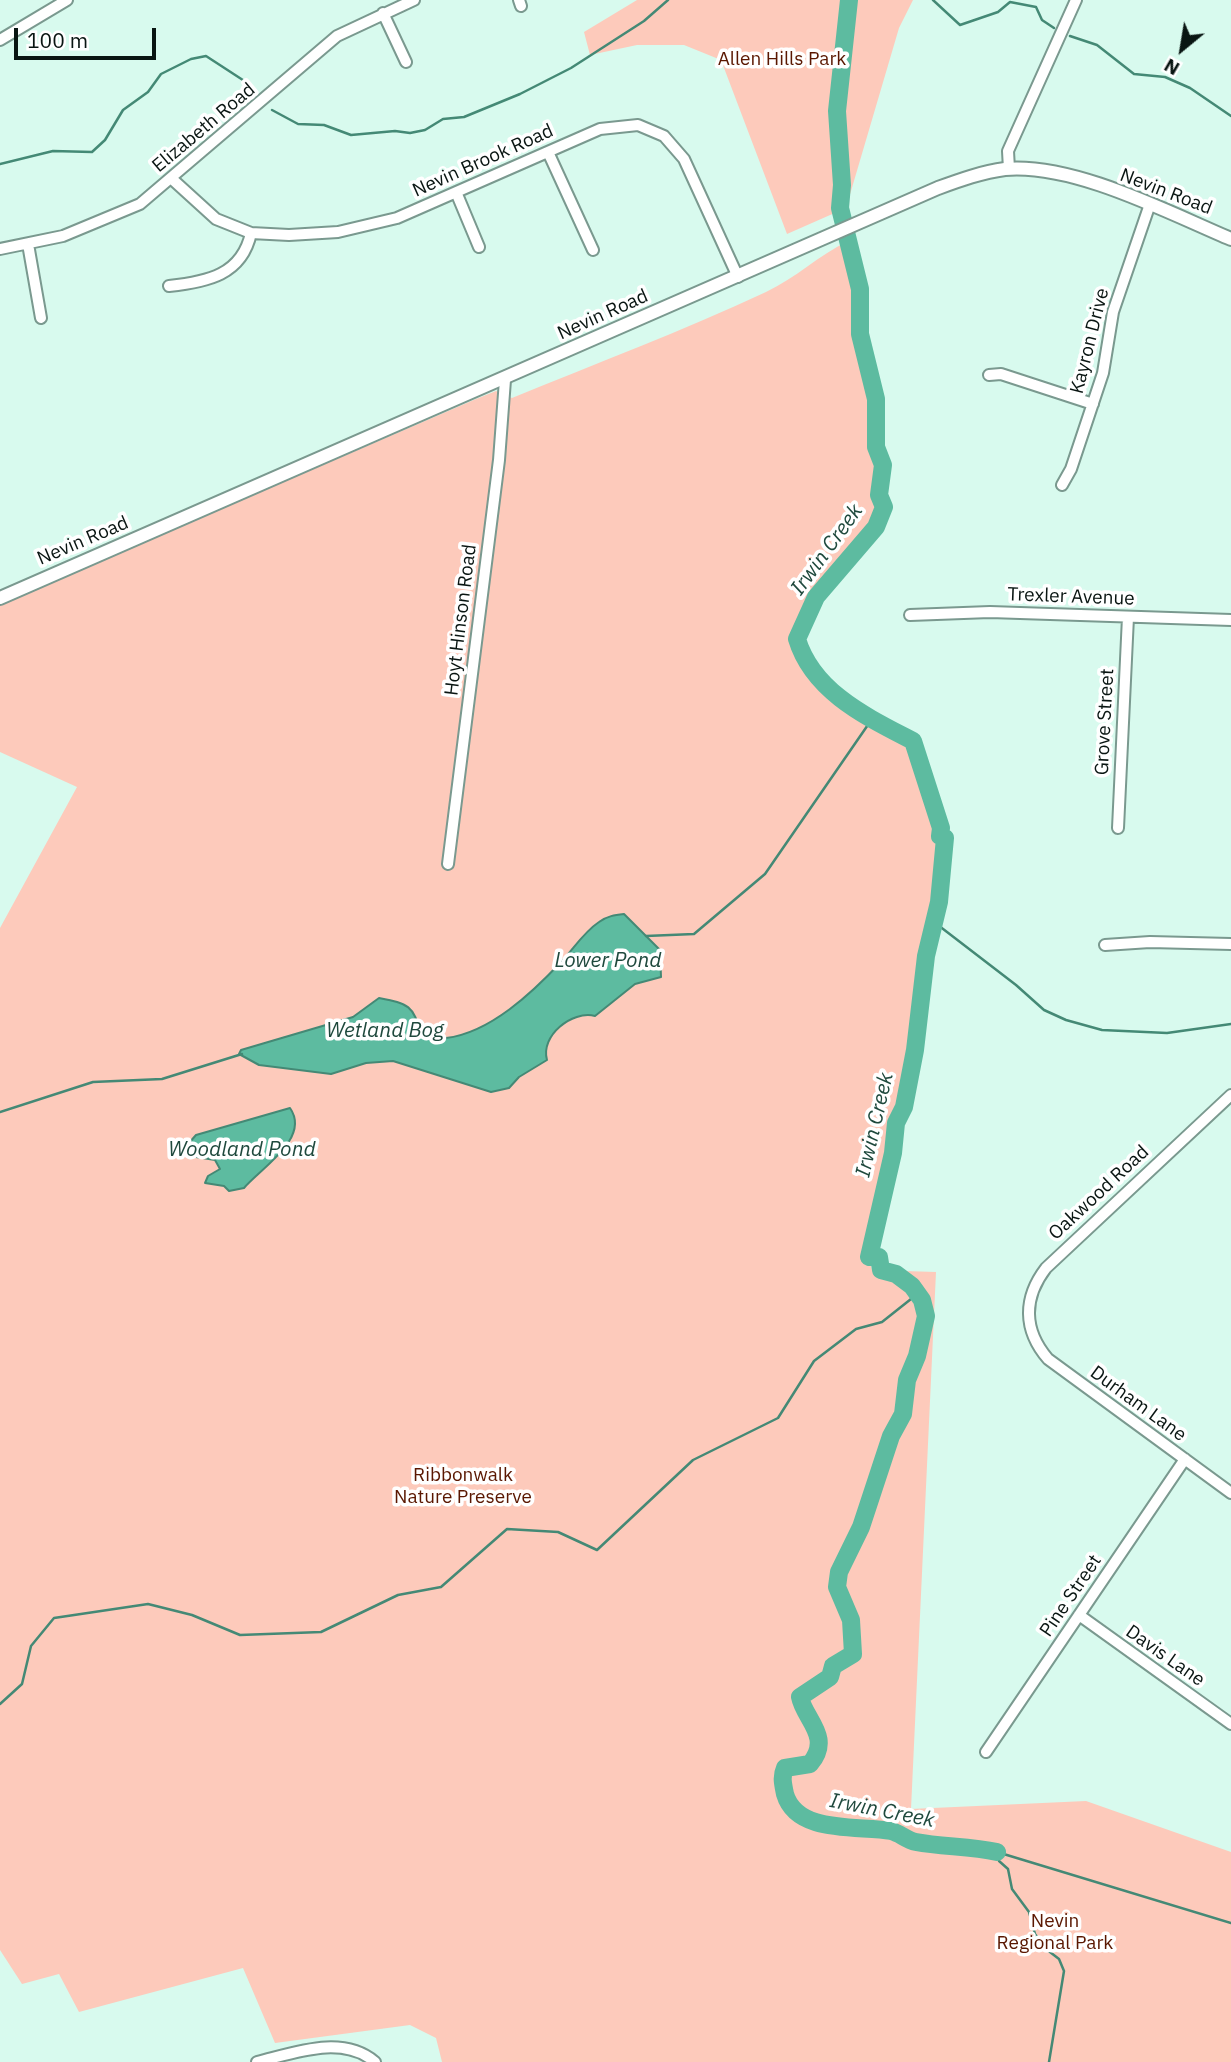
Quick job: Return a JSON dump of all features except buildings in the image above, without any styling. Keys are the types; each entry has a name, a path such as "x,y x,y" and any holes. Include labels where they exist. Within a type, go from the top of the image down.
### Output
{"main road":[{"name":"Nevin Road","path":"0,598 505,380 938,188 973,176 1009,169 1063,174 1150,204 1231,239"}],"street":[{"path":"0,40 67,0"},
{"name":"Elizabeth Road","path":"0,249 63,236 125,212 172,179 337,36 414,0"},
{"path":"1009,169 1008,151 1076,0"},
{"path":"383,13 405,62"},
{"name":"Nevin Brook Road","path":"172,179 216,219 251,233 289,235 370,227 600,129 619,125 648,127 664,136 689,168 738,277"},
{"path":"548,152 593,250"},
{"path":"456,192 479,247"},
{"name":"Kayron Drive","path":"1062,485 1071,469 1103,373 1113,312 1150,204"},
{"path":"169,286 207,281 220,276 241,259 251,233"},
{"path":"28,244 41,318"},
{"path":"989,375 1001,374 1093,404"},
{"name":"Hoyt Hinson Road","path":"448,864 499,460 505,380"},
{"name":"Trexler Avenue","path":"910,615 978,611 1231,620"},
{"name":"Grove Street","path":"1118,828 1128,617"},
{"path":"1105,945 1160,942 1231,944"},
{"name":"Oakwood Road","path":"1032,1336 1029,1305 1035,1284 1046,1268 1231,1095"},
{"name":"Durham Lane","path":"1032,1336 1048,1359 1231,1493"},
{"name":"Pine Street","path":"986,1752 1185,1459"},
{"name":"Davis Lane","path":"1079,1615 1231,1724"},
{"path":"257,2062 328,2048 359,2052 375,2062"}],"green space":[{"name":"Allen Hills Park","path":"637,0 913,0 899,28 846,208 787,234 721,60 684,45 637,45 590,55 584,32"},
{"name":"Ribbonwalk Nature Preserve","path":"848,241 860,289 860,334 876,399 876,447 883,465 879,495 884,507 876,527 816,597 797,639 815,674 829,688 860,712 913,741 941,828 940,835 945,838 939,902 926,956 915,1050 904,1107 896,1123 893,1153 869,1257 872,1270 936,1272 911,1809 1086,1801 1231,1852 1231,2062 442,2062 436,2038 410,2025 275,2043 243,1968 79,2012 59,1974 22,1984 0,1950 0,928 77,787 0,752 0,604 476,399 496,391 512,398 703,320 777,286"}],"water":[{"name":"Lower Pond","path":"624,914 660,950 661,977 635,984 595,1016 586,1015 568,1021 548,1042 547,1060 519,1077 509,1088 491,1092 393,1061 366,1063 331,1074 259,1065 239,1054 241,1050 353,1017 379,998 408,1007 421,1034 427,1037 439,1039 462,1035 494,1020 524,998 584,935 602,920"},
{"name":"Woodland Pond","path":"290,1108 295,1119 289,1141 272,1162 244,1188 229,1191 224,1186 205,1183 208,1176 220,1169 215,1160 196,1157 189,1143 196,1135"}],"waterway":[{"path":"272,110 298,124 324,125 351,135 425,130 443,119 464,117 520,94 571,68 644,21 668,0"},
{"name":"Irwin Creek","path":"849,0 837,111 842,185 840,208 860,289 860,334 876,399 876,447 883,465 879,495 884,507 876,527 816,597 797,639 815,674 829,688 860,712 913,741 941,828 940,836 945,838 939,902 926,956 915,1050 904,1107 896,1123 893,1153 869,1257 879,1257 881,1270 896,1274 912,1286 922,1300 926,1316 917,1356 907,1380 903,1414 891,1436 861,1527 839,1572 837,1587 851,1620 853,1654 833,1666 830,1677 800,1697 815,1729 819,1745 810,1764 785,1768 783,1781 785,1794 792,1807 802,1816 816,1822 831,1826 891,1831 916,1842 997,1852"},
{"path":"933,0 960,25 998,12 1010,2 1036,7 1042,20 1054,28"},
{"path":"1070,36 1097,45 1134,74 1165,77 1190,88 1231,116"},
{"path":"0,164 53,151 92,152 105,140 123,110 148,92 161,74 191,59 206,56 249,84"},
{"path":"646,936 694,934 765,874 872,719"},
{"path":"934,922 1044,1010 1066,1020 1102,1030 1167,1033 1231,1024"},
{"path":"0,1112 93,1082 162,1079 242,1054"},
{"path":"0,1704 22,1684 31,1646 54,1618 148,1604 192,1615 240,1635 321,1632 398,1595 441,1587 507,1529 558,1532 597,1550 693,1460 778,1418 814,1361 856,1329 882,1322 911,1299 912,1286"},
{"path":"997,1852 1231,1923"},
{"name":"Irwin Creek","path":"997,1852 999,1861 1008,1869 1012,1889 1029,1912 1035,1934 1046,1949 1059,1959 1064,1971 1049,2062"}],"water label":[{"name":"Wetland Bog","path":"385,1031"}],"park label":[{"name":"Nevin Regional Park","path":"1055,1933"}]}
